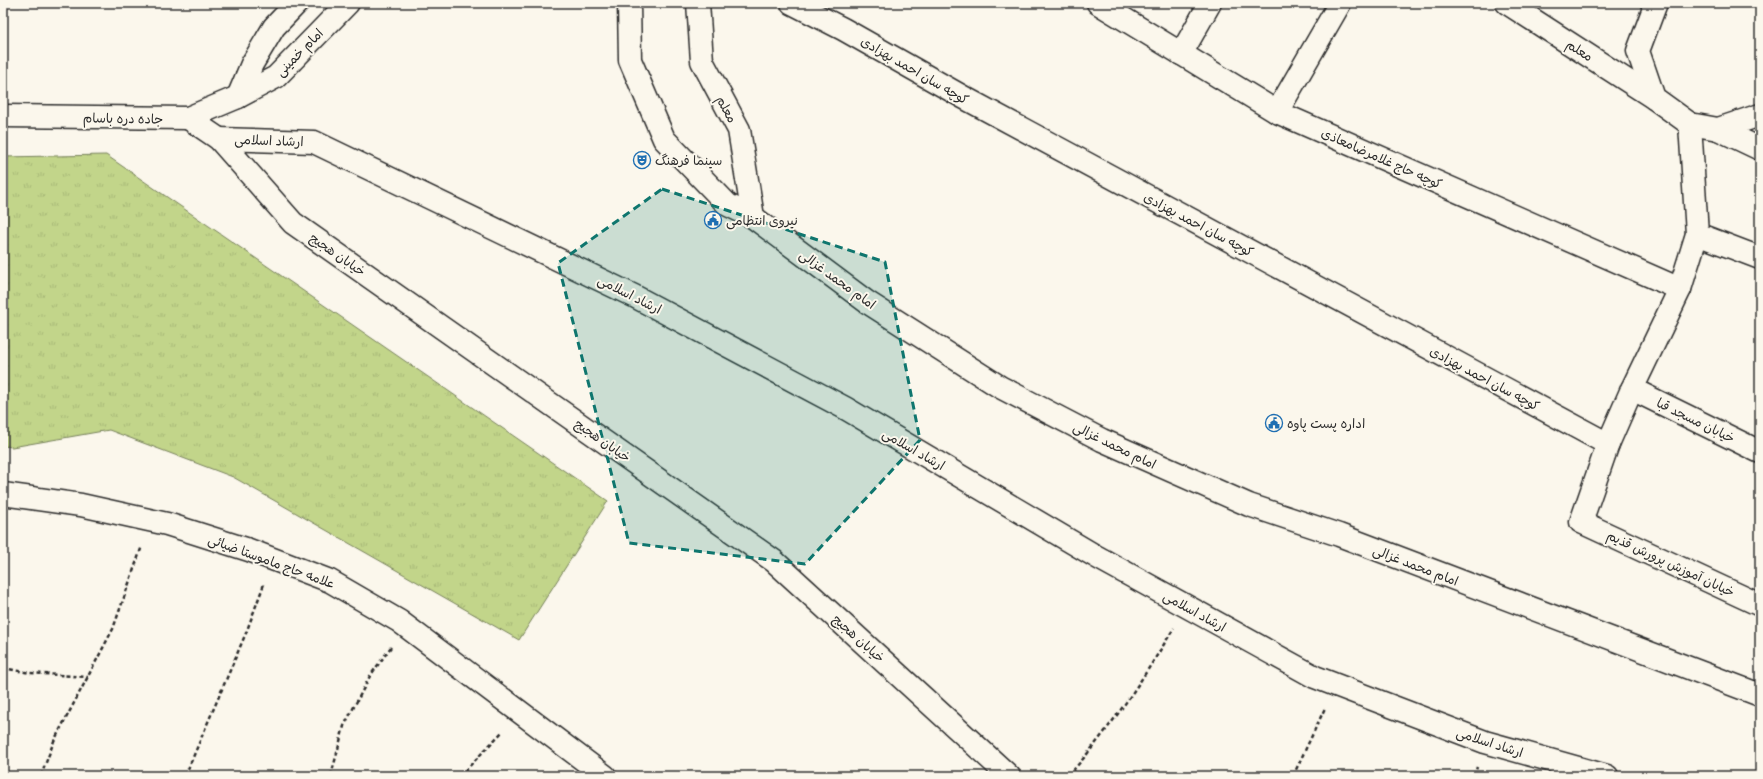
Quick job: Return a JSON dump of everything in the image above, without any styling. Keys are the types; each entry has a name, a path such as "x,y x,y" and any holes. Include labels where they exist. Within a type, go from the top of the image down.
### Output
{"street":[{"path":"238,97 252,64 274,27 297,3"},
{"name":"امام خمینی","path":"238,97 276,77 348,3"},
{"name":"امام محمد غزالی","path":"629,3 630,60 664,139 728,205 753,217 867,302 1000,387 1102,440 1249,505 1339,535 1760,695"},
{"name":"معلم","path":"698,3 702,61 739,130 753,217"},
{"name":"کوچه سان احمد بهزادی","path":"792,3 843,29 970,101 1608,444"},
{"name":"کوچه حاج غلامرضامعاذی","path":"1098,3 1277,112 1680,289"},
{"path":"1181,54 1210,3"},
{"path":"1277,112 1340,3"},
{"name":"معلم","path":"1507,3 1654,98 1690,124"},
{"path":"1654,3 1638,51 1654,98"},
{"name":"جاده دره باسام","path":"3,116 188,118 238,97"},
{"path":"1718,129 1760,115"},
{"name":"خیابان هجیج","path":"188,118 219,139 293,223 774,561 1009,776"},
{"path":"1608,444 1632,389 1680,289 1697,234 1690,124 1718,129 1760,149"},
{"name":"ارشاد اسلامی","path":"219,139 314,142 627,292 845,408 1097,556 1315,677 1485,742 1608,776"},
{"path":"1697,234 1760,258"},
{"name":"خیابان مسجد قبا","path":"1632,389 1760,452"},
{"name":"خیابان آموزش پرورش قذیم","path":"1608,444 1582,522 1760,605"},
{"name":"علامه حاج ماموستا ضیائی","path":"3,494 81,505 150,520 274,559 330,580 407,626 605,776"}],"path":[{"path":"41,776 54,740 113,629 150,520"},
{"path":"184,776 246,633 274,559"},
{"path":"1068,776 1083,760 1142,680 1187,606"},
{"path":"331,776 344,726 370,676 407,626"},
{"path":"3,668 30,673 88,677"},
{"path":"1293,776 1336,685"},
{"path":"460,776 521,712"}],"highlighted area":[{"path":"662,189 885,262 920,440 805,564 629,543 558,263"}],"green space":[{"path":"106,155 608,501 519,640 233,477 109,430 12,447 3,446 3,157"}],"place":[{"name":"سینما فرهنگ","path":"642,160"},
{"name":"نیروی انتظامی","path":"713,220"},
{"name":"اداره پست پاوه","path":"1274,423"}]}
